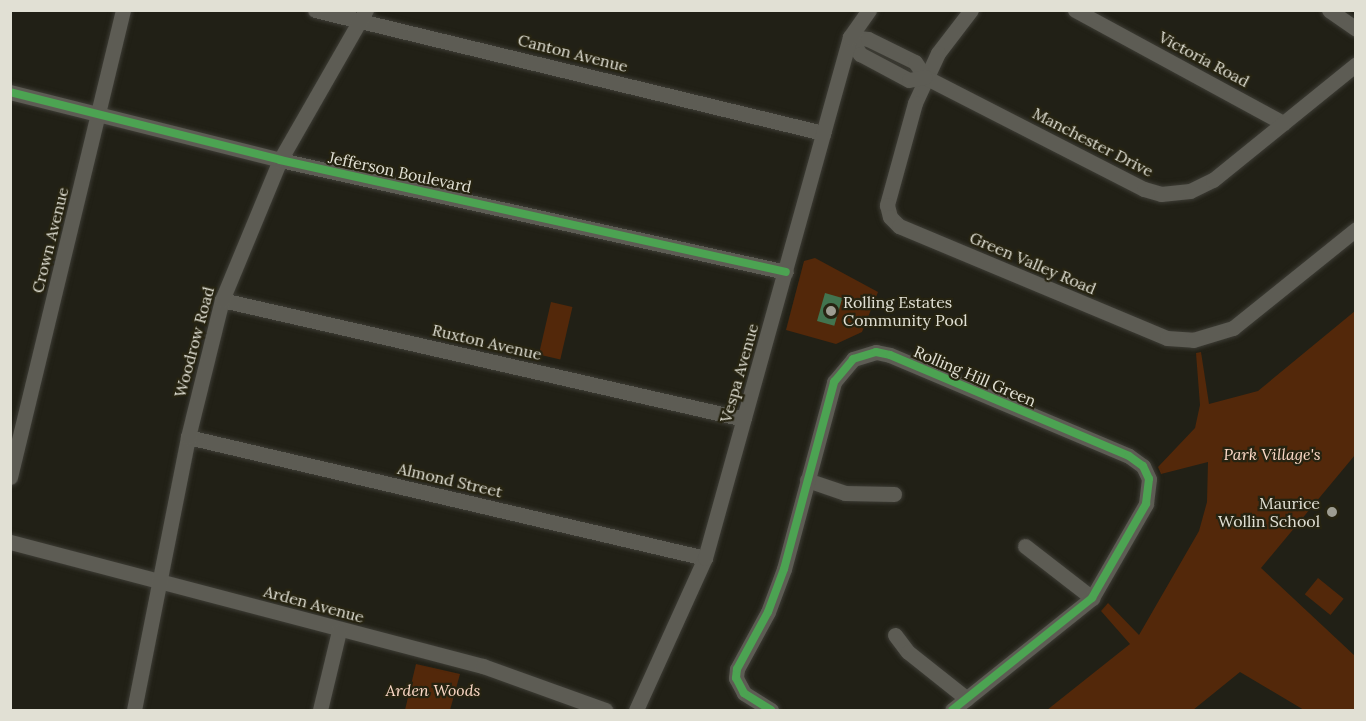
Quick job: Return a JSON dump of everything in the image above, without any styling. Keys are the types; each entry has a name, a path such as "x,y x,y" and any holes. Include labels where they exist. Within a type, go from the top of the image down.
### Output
{"street":[{"name":"Crown Avenue","path":"10,477 123,10"},
{"name":"Canton Avenue","path":"315,10 363,15 823,133"},
{"path":"850,36 869,10"},
{"name":"Green Valley Road","path":"971,10 925,77 887,205 894,222 1167,338 1207,338 1233,328 1356,229"},
{"name":"Victoria Road","path":"1075,10 1283,123"},
{"path":"1329,10 1356,29"},
{"name":"Woodrow Road","path":"134,711 188,437 222,300 280,160 363,15"},
{"name":"Manchester Drive","path":"850,36 868,39 915,62 925,77 1144,189 1161,194 1190,191 1213,180 1356,64"},
{"name":"Vespa Avenue","path":"636,711 705,558 850,36"},
{"name":"Jefferson Boulevard","path":"10,92 99,112 280,160 786,272"},
{"name":"Ruxton Avenue","path":"222,300 744,420"},
{"name":"Rolling Hill Green","path":"771,711 744,693 736,678 737,669 768,612 837,375 852,359 865,354 890,355 1129,456 1143,466 1150,485 1146,504 1092,598 952,711"},
{"name":"Almond Street","path":"188,437 705,558"},
{"path":"807,480 845,493 894,494"},
{"name":"Arden Avenue","path":"10,542 339,631 483,666 605,711"},
{"path":"1025,546 1092,598"},
{"path":"321,711 339,631"},
{"path":"895,635 908,652 967,699"}],"green space":[{"name":"Rolling Estates Community Pool","path":"815,258 878,292 862,332 836,344 786,330 804,261"},
{"path":"551,302 572,307 560,360 539,355"},
{"name":"Park Village's","path":"1355,311 1355,455 1261,568 1355,656 1355,710 1304,710 1240,672 1193,710 1047,710 1130,644 1101,611 1108,603 1139,635 1199,531 1207,502 1208,462 1161,474 1158,467 1195,428 1200,405 1196,353 1201,352 1209,404 1258,391"},
{"path":"1318,578 1344,599 1330,615 1305,594"},
{"name":"Arden Woods","path":"416,664 460,674 450,710 405,710"}],"shaded area":[{"path":"825,293 842,298 834,326 817,321"}],"cycle path":[{"path":"10,92 280,160 786,272"},
{"path":"771,710 744,693 736,678 737,669 768,612 784,569 834,382 853,359 876,352 890,355 1129,456 1143,466 1149,479 1146,504 1092,598 952,710"}],"place":[{"name":"Rolling Estates Community Pool","path":"831,311"},
{"name":"Maurice Wollin School","path":"1332,512"}]}
